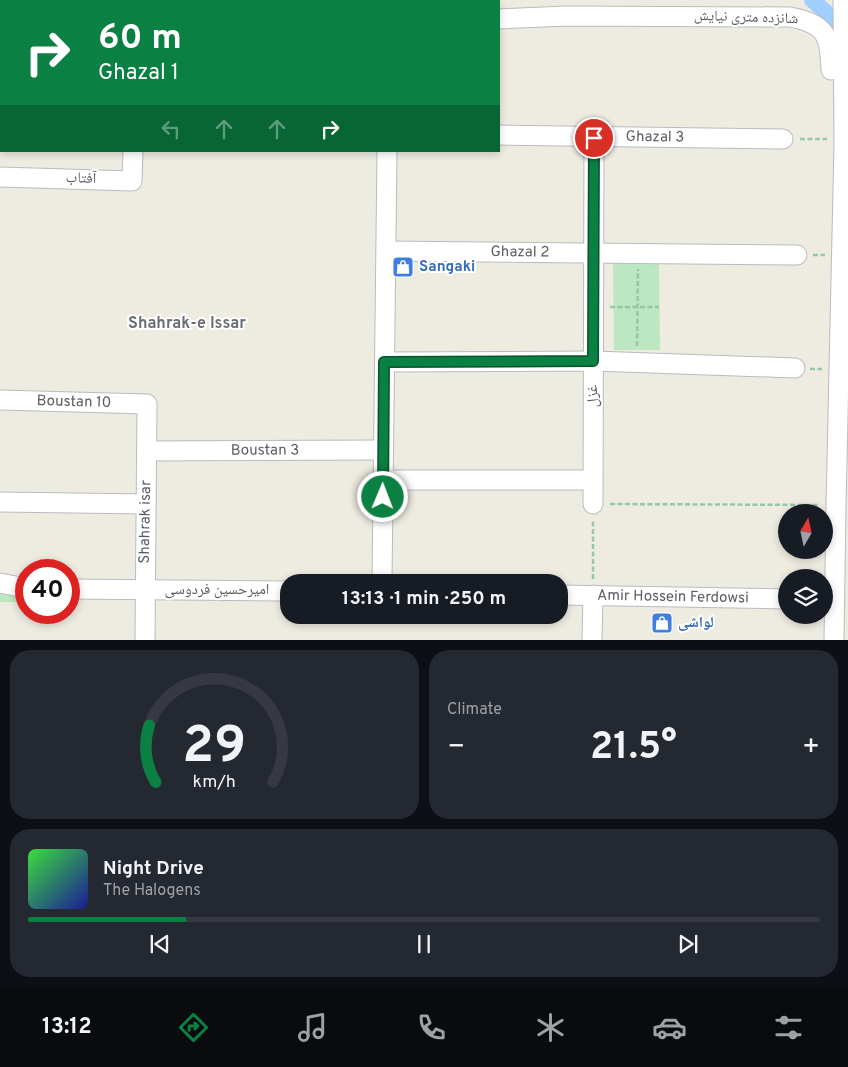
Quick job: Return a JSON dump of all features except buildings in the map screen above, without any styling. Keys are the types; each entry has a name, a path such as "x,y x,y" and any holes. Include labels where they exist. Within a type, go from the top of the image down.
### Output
{"street":[{"path":"833,578 842,530 836,506 844,144 843,2"},
{"name":"شانزده متری نیایش","path":"500,19 566,8 790,17 809,20 822,29 830,48 832,172 842,224"},
{"name":"Ghazal 3","path":"500,135 594,138 783,139"},
{"name":"غزل","path":"593,504 594,138"},
{"name":"آفتاب","path":"0,177 132,181 133,152"},
{"path":"382,574 387,152"},
{"name":"Ghazal 2","path":"386,251 797,255"},
{"path":"384,362 593,361 795,368"},
{"name":"Boustan 10","path":"0,400 147,404"},
{"name":"Shahrak isar","path":"145,640 147,404"},
{"name":"Boustan 3","path":"147,451 383,450"},
{"path":"384,480 593,480"},
{"path":"0,502 146,504"},
{"path":"0,583 15,586"},
{"name":"امیرحسین فردوسی","path":"80,589 280,591"},
{"name":"Amir Hossein Ferdowsi","path":"568,595 778,599"},
{"path":"592,640 593,596"},
{"path":"832,624 834,640"}],"path":[{"path":"783,139 831,139"},
{"path":"637,362 638,253"},
{"path":"797,255 841,254"},
{"path":"593,307 659,307"},
{"path":"795,368 839,370"},
{"path":"593,596 593,504 836,506"}],"green space":[{"path":"659,260 660,350 614,350 613,261"},
{"path":"0,589 15,591 15,602 0,602"}],"waterway":[{"path":"812,0 826,12 847,36"}],"place":[{"name":"Sangaki","path":"403,267"},
{"name":"لواشی","path":"662,623"}],"district":[{"name":"Shahrak-e Issar","path":"187,324"}],"route":[{"path":"383,497 384,362 593,361 594,138"}]}
